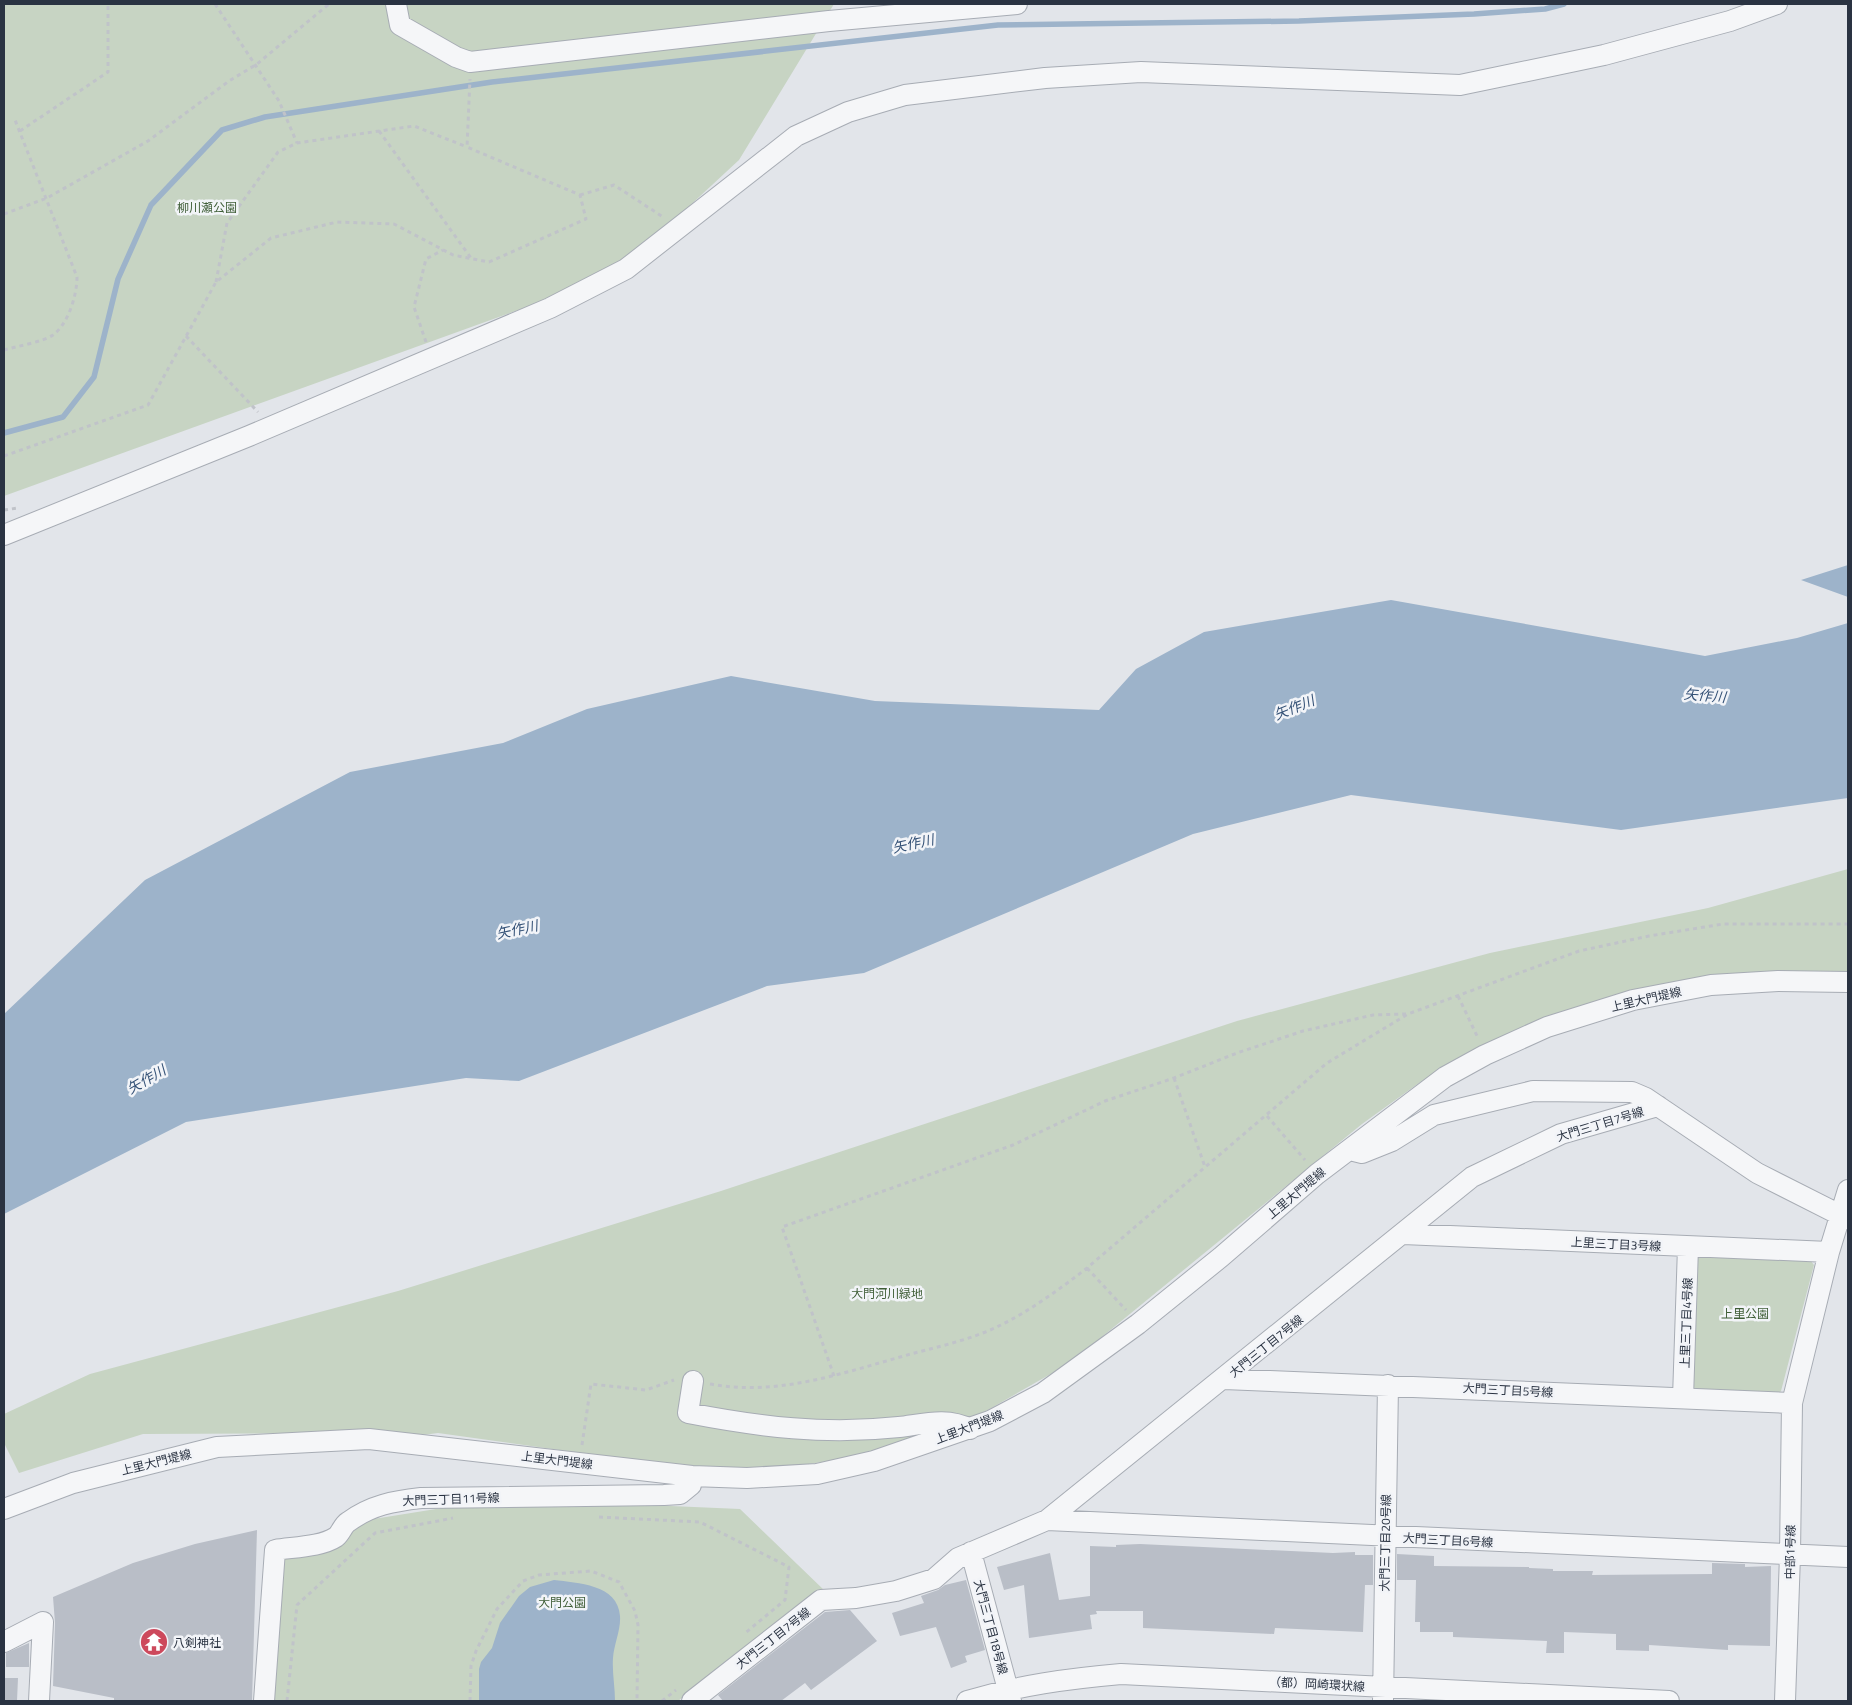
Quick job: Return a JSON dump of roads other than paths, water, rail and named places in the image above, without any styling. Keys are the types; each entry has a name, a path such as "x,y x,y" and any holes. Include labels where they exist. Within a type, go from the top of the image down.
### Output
{"street":[{"path":"396,4 400,25 456,57 470,62 834,12 1017,4"},
{"path":"4,535 249,436 550,308 626,269 796,136 848,112 905,95 1045,78 1141,72 1460,85 1604,55 1730,21 1777,4"},
{"name":"上里大門堤線","path":"4,1509 73,1483 217,1447 369,1439 692,1476 747,1478 817,1474 874,1461 990,1422 1043,1393 1138,1324 1221,1257 1317,1174 1445,1077 1485,1055 1547,1027 1633,1000 1711,985 1778,981 1848,982"},
{"path":"1350,1150 1362,1152 1392,1141 1434,1115 1533,1091 1632,1092 1658,1106"},
{"name":"大門三丁目7号線","path":"685,1695 821,1600 856,1598 896,1591 934,1578 958,1558 1047,1520 1472,1177 1561,1134 1658,1106 1757,1173 1845,1217"},
{"name":"中部1号線","path":"1785,1701 1790,1555 1792,1403 1828,1252 1845,1217 1848,1190"},
{"name":"上里三丁目3号線","path":"1403,1234 1828,1252"},
{"name":"上里三丁目4号線","path":"1683,1398 1688,1247"},
{"name":"大門三丁目5号線","path":"1224,1379 1792,1403"},
{"path":"693,1381 688,1413 751,1425 802,1430 863,1431 942,1422 958,1423 970,1430"},
{"name":"大門三丁目20号線","path":"1383,1694 1388,1385"},
{"name":"大門三丁目11号線","path":"264,1701 275,1550 318,1543 337,1536 346,1523 369,1508 393,1501 421,1498 680,1494 691,1485 692,1476"},
{"name":"大門三丁目6号線","path":"1047,1520 1848,1557"},
{"name":"大門三丁目18号線","path":"971,1552 1010,1695"},
{"path":"4,1642 43,1622 38,1701"},
{"name":"（都）岡崎環状線","path":"967,1701 1010,1695 1059,1679 1121,1674 1383,1694 1669,1701"}],"water":[{"path":"1848,565 1848,597 1801,580"},
{"name":"矢作川","path":"1391,600 1705,656 1797,638 1848,623 1848,798 1621,830 1351,795 1193,834 864,973 767,986 519,1081 466,1078 186,1122 4,1214 4,1014 145,880 350,772 503,743 587,709 731,676 875,701 1099,710 1136,669 1204,632"},
{"path":"554,1580 595,1587 612,1597 618,1605 620,1621 613,1663 615,1701 479,1701 479,1669 481,1662 492,1648 500,1623 519,1596 530,1587"}],"waterway":[{"path":"4,433 63,417 94,377 118,279 151,205 222,130 265,117 492,82 998,25 1299,21 1474,14 1545,9 1564,4"}],"place":[{"name":"八剣神社","path":"154,1642"}],"park label":[{"name":"柳川瀬公園","path":"207,207"},
{"name":"大門河川緑地","path":"887,1293"},
{"name":"上里公園","path":"1745,1313"},
{"name":"大門公園","path":"562,1602"}]}
